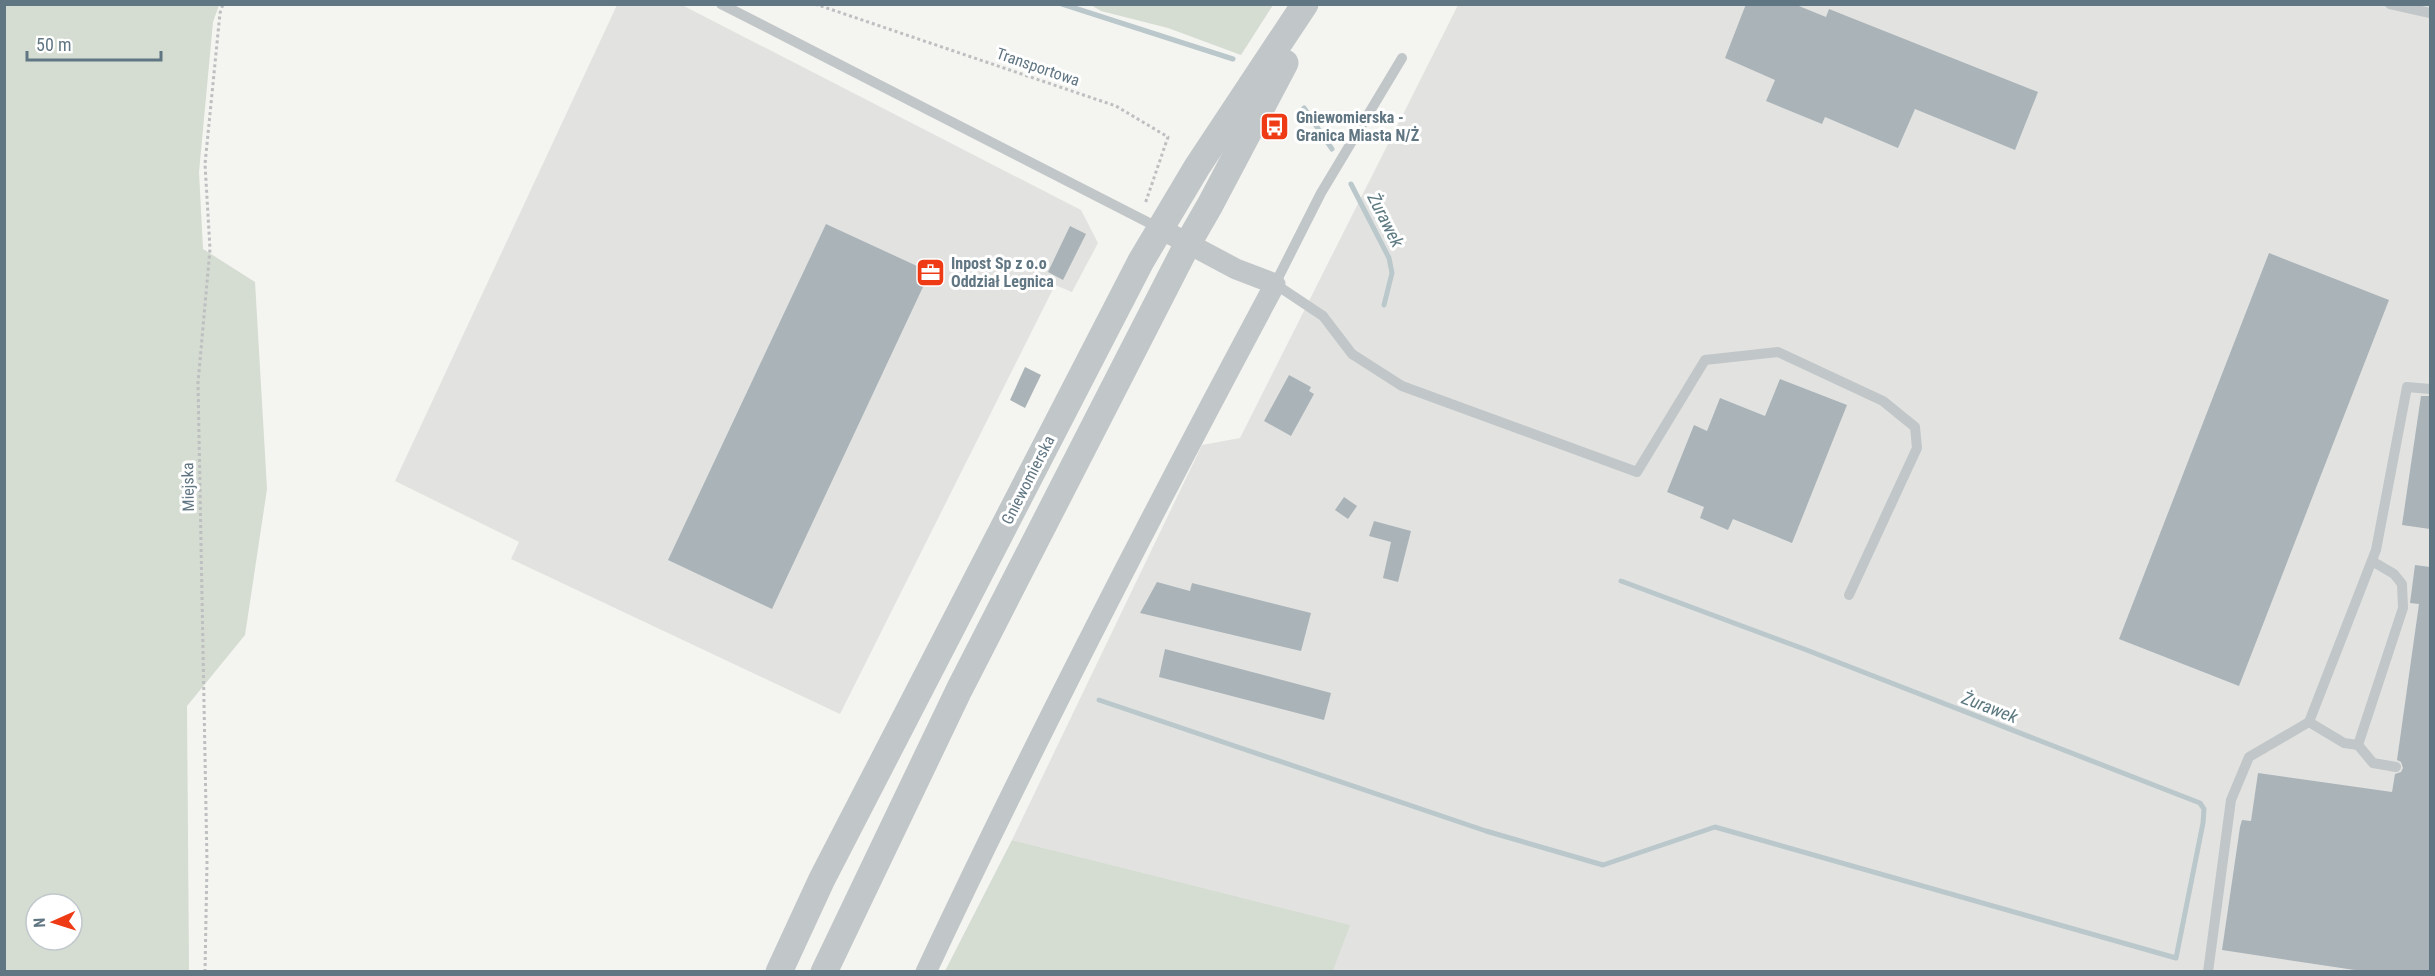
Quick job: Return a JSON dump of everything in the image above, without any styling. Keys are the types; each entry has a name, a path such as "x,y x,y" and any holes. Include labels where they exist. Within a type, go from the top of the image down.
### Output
{"street":[{"name":"Gniewomierska","path":"779,972 822,879 1150,223 1305,4"},
{"name":"Gniewomierska","path":"824,972 958,690 1187,244 1210,205 1315,4"},
{"path":"926,972 1157,504 1275,284 1236,269 1150,223"}],"lane":[{"path":"721,4 1150,223"},
{"path":"2390,4 2430,13"},
{"path":"1402,58 1321,193 1275,284 1323,316 1352,354 1402,386 1637,472 1705,360 1778,352 1883,400 1915,427 1917,448 1849,594"},
{"path":"2208,972 2231,800 2249,757 2309,722 2376,550 2408,387 2430,389"},
{"path":"2358,745 2403,608 2402,584 2394,574 2372,561"},
{"path":"2309,722 2344,743 2358,745 2373,763 2396,767"}],"path":[{"name":"Miejska","path":"206,972 207,863 198,383 210,249 205,164 220,14 223,4"},
{"name":"Transportowa","path":"815,4 1116,106 1167,137 1150,223"}],"shaded area":[{"path":"5,4 219,5 213,22 199,172 203,249 255,282 267,489 245,635 187,706 189,971 5,971"},
{"path":"617,5 682,5 1081,210 1098,243 1072,292 1055,285 840,714 511,559 519,542 395,481"},
{"path":"1091,5 1273,5 1241,55 1168,28 1101,11"},
{"path":"1458,5 2430,5 2430,971 1333,971 1349,926 1012,840 1202,445 1240,438"},
{"path":"1012,840 1350,925 1333,971 945,971"}],"building":[{"path":"1746,4 1794,4 1826,17 1829,9 2038,92 2015,150 1915,109 1898,148 1825,117 1822,124 1766,101 1775,80 1725,58"},
{"path":"826,224 930,272 772,609 668,560"},
{"path":"1070,226 1086,234 1063,280 1048,272"},
{"path":"2269,253 2389,300 2239,686 2119,639"},
{"path":"1025,367 1041,375 1025,408 1010,400"},
{"path":"1289,375 1311,387 1309,391 1314,394 1291,436 1264,421"},
{"path":"1780,379 1847,405 1792,543 1733,519 1728,530 1700,518 1704,507 1667,492 1694,425 1707,431 1720,398 1765,416"},
{"path":"2421,396 2430,396 2430,529 2402,525"},
{"path":"1344,497 1357,506 1348,519 1335,510"},
{"path":"1374,521 1411,531 1398,582 1383,578 1391,542 1369,536"},
{"path":"2415,565 2430,567 2430,972 2368,972 2222,950 2240,827 2242,820 2251,821 2258,773 2392,792 2395,774 2401,772 2403,768 2401,762 2397,760 2419,604 2410,603"},
{"path":"1157,582 1190,591 1192,583 1311,613 1301,651 1140,613"},
{"path":"1165,649 1331,693 1324,720 1159,677"}],"waterway":[{"name":"Żurawek","path":"1062,4 1233,59"},
{"name":"Żurawek","path":"1304,108 1332,149"},
{"name":"Żurawek","path":"1351,184 1389,258 1392,273 1384,305"},
{"path":"1099,700 1486,831 1603,865 1715,827 2176,958 2203,823 2204,809 2200,803 1804,649 1621,581"}],"place":[{"name":"Gniewomierska - Granica Miasta N/Ż","path":"1275,126"},
{"name":"Inpost Sp z o.o Oddział Legnica","path":"930,272"}]}
